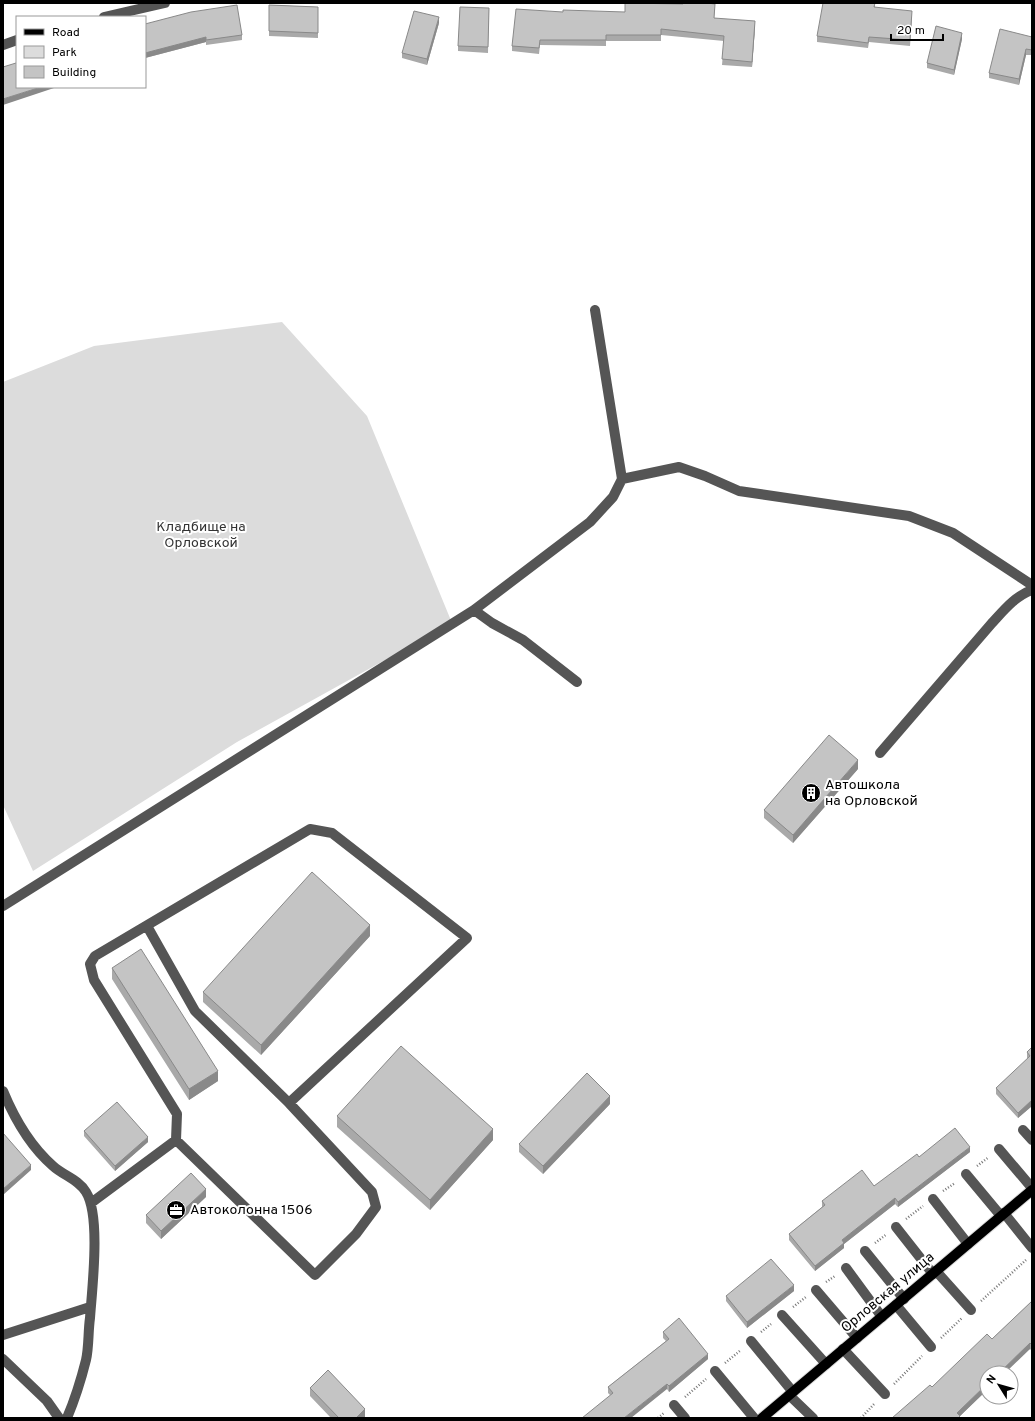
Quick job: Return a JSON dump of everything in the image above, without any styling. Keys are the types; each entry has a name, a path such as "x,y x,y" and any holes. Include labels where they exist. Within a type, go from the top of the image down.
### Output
{"main road":[{"name":"Орловская улица","path":"762,1418 1032,1189"}],"street":[{"path":"108,16 165,3"},
{"path":"3,45 16,40"},
{"path":"3,906 474,610 590,522 613,497 622,479 595,310"},
{"path":"622,479 679,467 704,476 739,492 909,516 952,532 1032,585"},
{"path":"880,753 1006,607 1023,593 1032,590"},
{"path":"474,610 492,623 523,640 577,682"},
{"path":"146,926 195,1011 290,1104 372,1192 376,1207 356,1234 315,1275 176,1140 177,1114 94,980 90,964 95,956 310,829 332,833 467,938 290,1104"},
{"path":"3,1091 21,1128 36,1149 62,1173 81,1184 92,1203 95,1249 86,1359 75,1399 67,1418"},
{"path":"1023,1130 1032,1140"},
{"path":"92,1203 176,1140"},
{"path":"999,1149 1032,1189"},
{"path":"966,1174 1003,1215 1031,1252"},
{"path":"933,1199 968,1244"},
{"path":"896,1227 935,1272 971,1310"},
{"path":"865,1251 931,1346"},
{"path":"846,1268 882,1317"},
{"path":"816,1290 857,1338"},
{"path":"3,1335 90,1307"},
{"path":"782,1315 826,1364"},
{"path":"751,1341 791,1393 813,1418"},
{"path":"843,1349 885,1394"},
{"path":"3,1359 47,1401 59,1418"},
{"path":"715,1371 754,1418"},
{"path":"674,1405 685,1418"}],"path":[{"path":"861,1418 931,1346 1031,1252"}],"green space":[{"name":"Кладбище на Орловской","path":"282,322 367,416 452,623 237,742 33,871 3,805 3,382 94,346"}],"building":[{"path":"625,3 715,4 714,18 755,21 752,62 722,59 724,36 661,29 661,35 606,35 606,40 540,40 539,48 512,46 516,9 563,12 563,10 625,12"},
{"path":"823,3 875,3 874,7 912,11 910,40 869,37 868,43 817,36"},
{"path":"237,5 242,35 206,40 206,37 146,53 146,24 191,12"},
{"path":"269,5 318,7 318,33 269,31"},
{"path":"460,7 489,8 488,47 458,46"},
{"path":"414,11 439,17 427,59 402,53"},
{"path":"936,26 962,33 954,70 927,63"},
{"path":"1000,29 1032,37 1032,50 1026,49 1019,79 989,73"},
{"path":"16,63 16,88 38,88 3,99 3,67"},
{"name":"Автошкола на Орловской","path":"829,735 858,760 793,835 764,810"},
{"path":"312,872 370,925 261,1045 203,992"},
{"path":"141,949 218,1071 189,1089 112,968"},
{"path":"401,1046 493,1129 430,1200 337,1116"},
{"path":"1032,1047 1032,1100 1018,1113 996,1088 1030,1056 1027,1052"},
{"path":"587,1073 610,1096 543,1166 519,1144"},
{"path":"117,1102 148,1137 115,1166 84,1131"},
{"path":"955,1128 970,1147 898,1202 895,1198 842,1240 844,1243 815,1266 789,1234 825,1205 822,1201 862,1170 874,1186 917,1154 919,1157"},
{"path":"3,1133 31,1165 3,1189"},
{"name":"Автоколонна 1506","path":"191,1173 206,1189 161,1231 146,1215"},
{"path":"771,1259 794,1285 747,1322 726,1296"},
{"path":"1032,1301 1032,1345 1030,1343 1007,1365 979,1365 979,1392 957,1413 960,1416 958,1418 892,1418 930,1385 932,1387 987,1334 992,1339"},
{"path":"679,1318 708,1354 669,1386 667,1384 624,1418 582,1418 613,1393 608,1387 669,1339 663,1332"},
{"path":"328,1370 365,1409 356,1418 339,1418 310,1388"}],"place":[{"name":"Автошкола на Орловской","path":"811,793"},
{"name":"Автоколонна 1506","path":"176,1210"}]}
